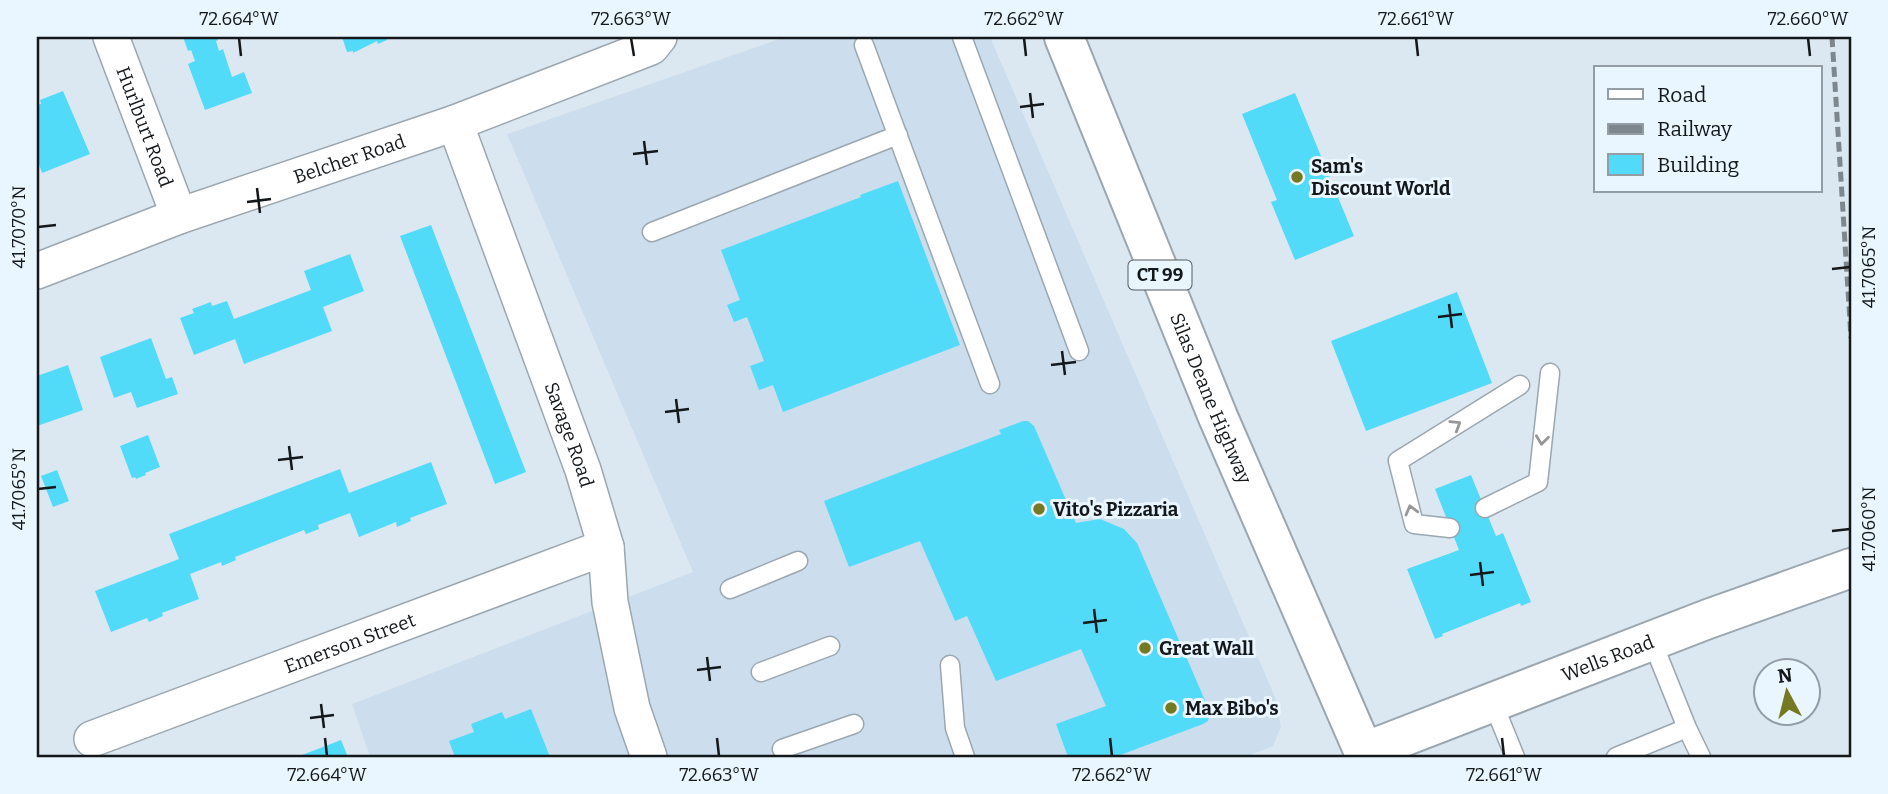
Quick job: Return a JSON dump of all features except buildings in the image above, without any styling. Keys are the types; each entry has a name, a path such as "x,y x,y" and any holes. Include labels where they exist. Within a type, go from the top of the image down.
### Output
{"main road":[{"name":"Silas Deane Highway","path":"1064,37 1218,417 1365,754"},
{"name":"Wells Road","path":"1365,754 1652,641 1851,568"}],"street":[{"name":"Hurlburt Road","path":"111,37 179,216"},
{"name":"Belcher Road","path":"37,271 179,216 455,123 651,47 659,37"},
{"name":"Savage Road","path":"455,123 583,470 606,547 610,602 632,708 649,757"},
{"name":"Emerson Street","path":"92,739 606,547"}],"lane":[{"path":"962,37 1079,351"},
{"path":"864,45 990,384"},
{"path":"652,232 898,135"},
{"path":"1485,509 1538,482 1550,373"},
{"path":"1450,528 1415,524 1398,461 1520,385"},
{"path":"730,589 798,561"},
{"path":"1652,641 1701,757"},
{"path":"761,672 830,646"},
{"path":"950,665 954,727 965,757"},
{"path":"1493,703 1515,757"},
{"path":"782,749 854,724"},
{"path":"1616,757 1687,728"}],"shaded area":[{"path":"785,37 990,37 1275,697 1281,727 1273,746 1245,757 370,757 352,704 693,572 507,134"}],"railway":[{"path":"1832,37 1851,338"}],"place":[{"name":"Sam's Discount World","path":"1297,177"},
{"name":"Vito's Pizzaria","path":"1039,509"},
{"name":"Great Wall","path":"1145,648"},
{"name":"Max Bibo's","path":"1171,708"}]}
